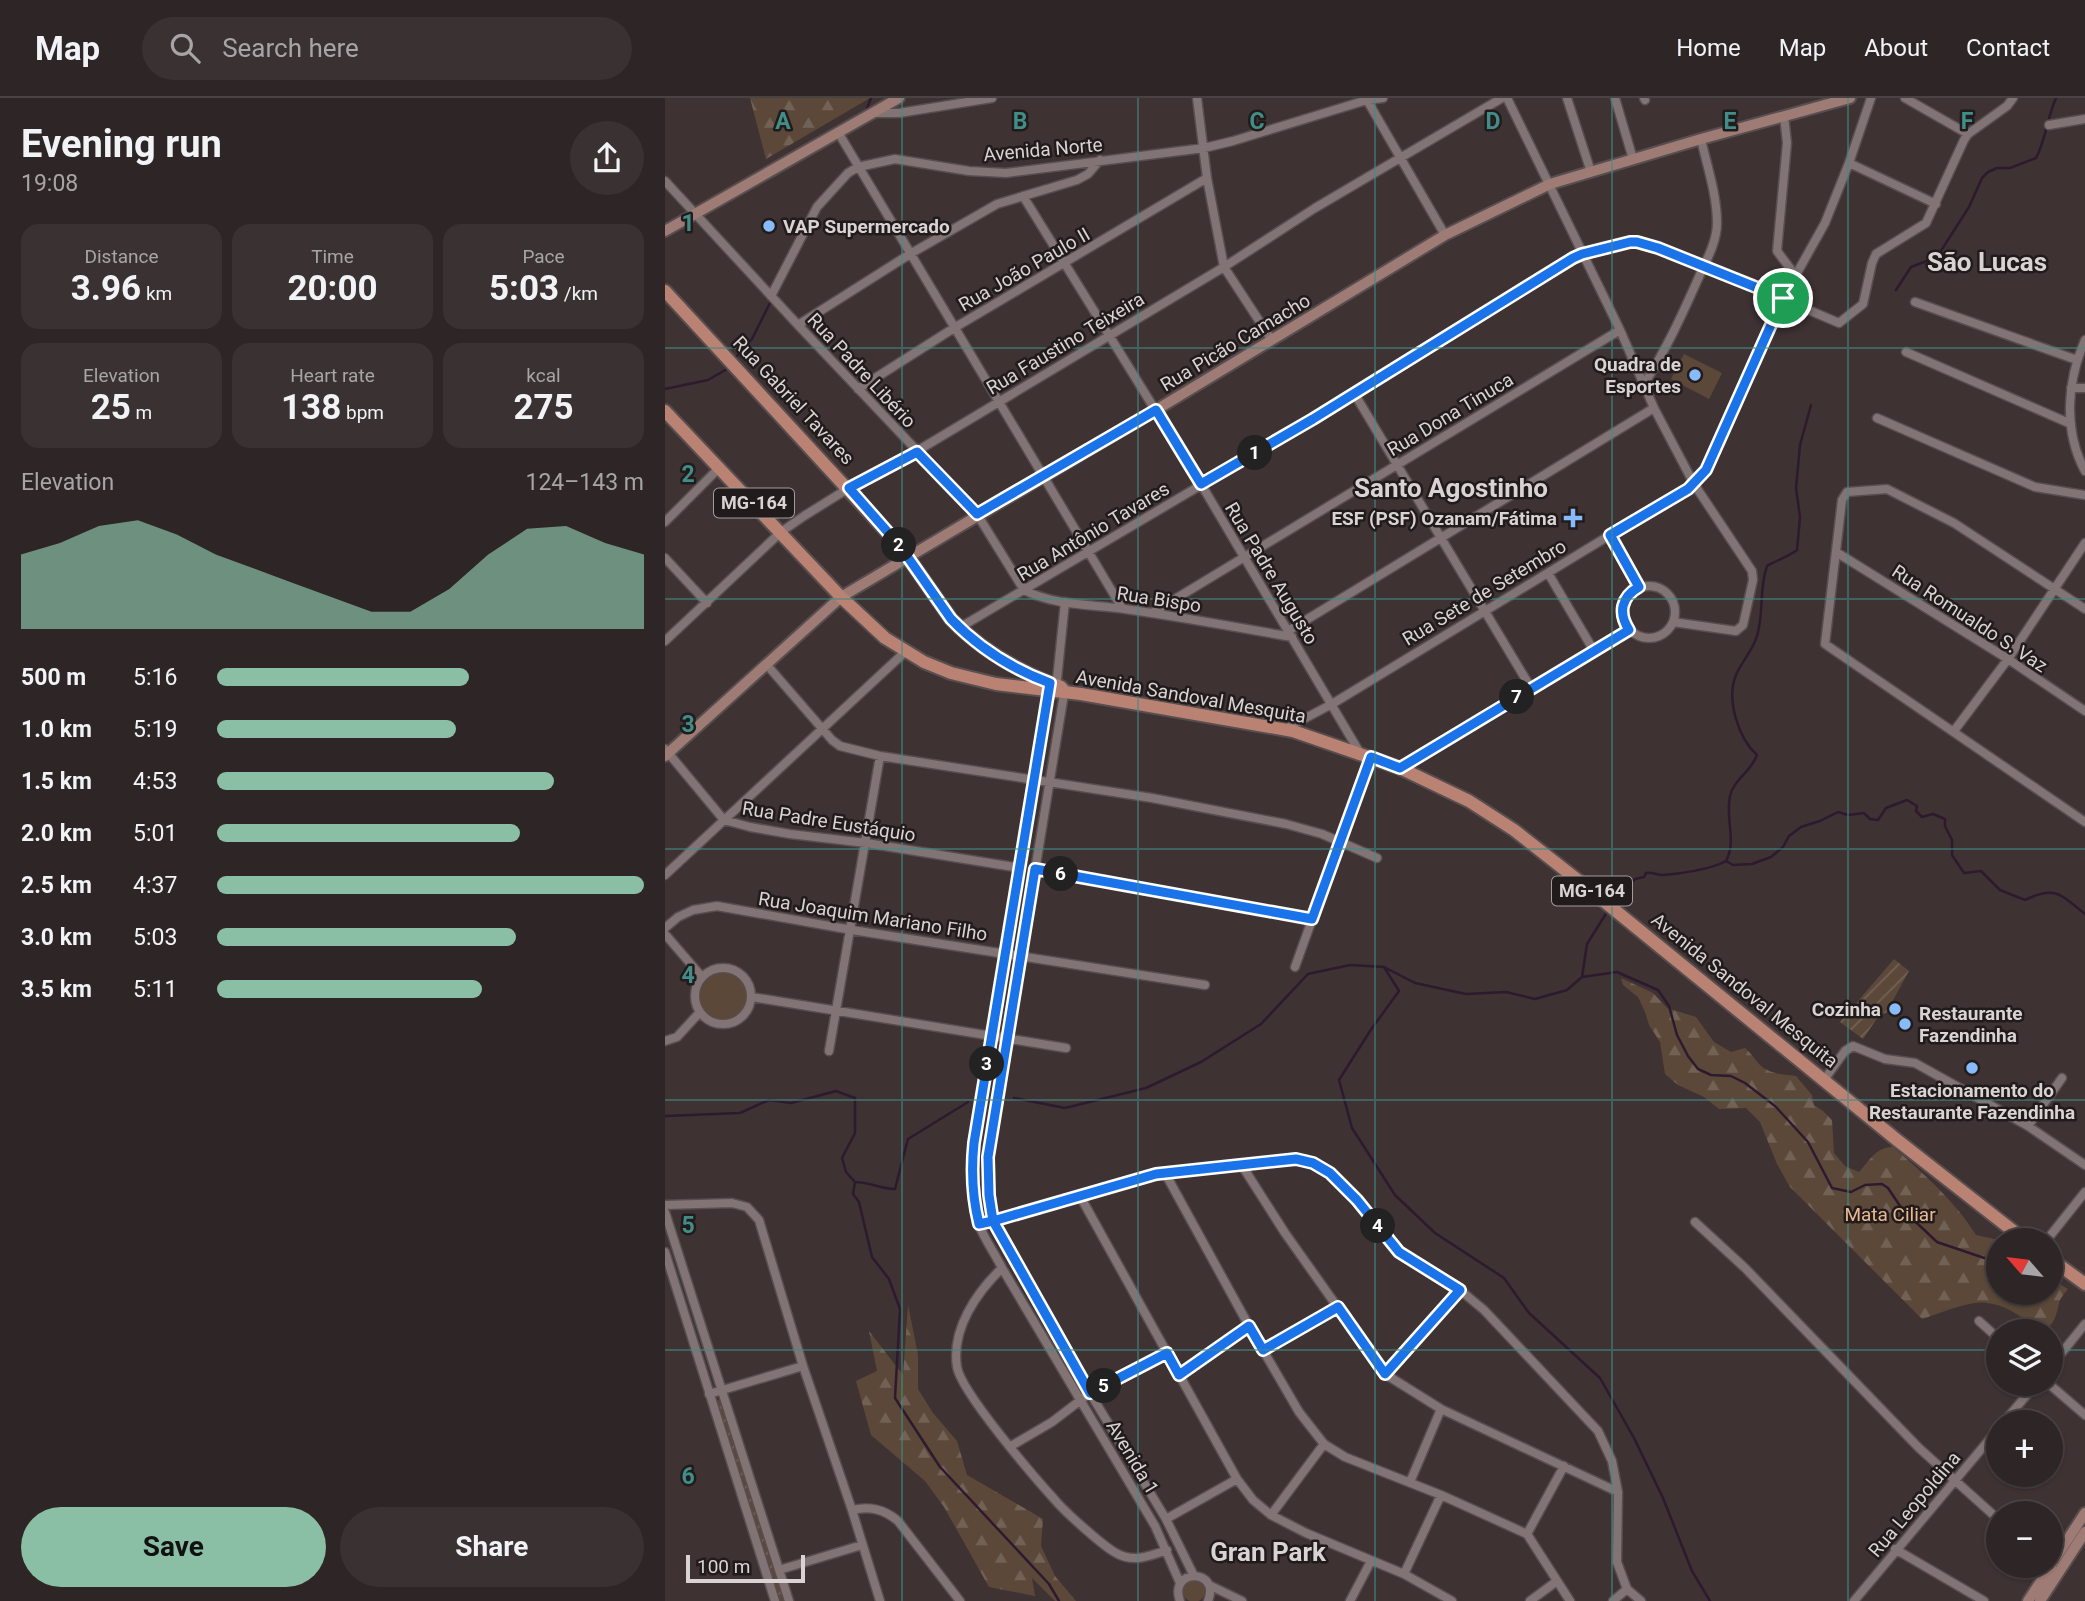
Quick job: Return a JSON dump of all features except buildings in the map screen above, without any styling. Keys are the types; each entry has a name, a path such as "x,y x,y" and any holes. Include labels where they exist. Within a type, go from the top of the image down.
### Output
{"main road":[{"name":"Rua Gabriel Tavares","path":"665,290 849,488 908,556 959,628 1003,662 1054,688"},
{"name":"MG-164","path":"665,411 841,597"},
{"name":"Avenida Sandoval Mesquita","path":"841,597 885,638 905,652 951,673 996,684 1054,688 1285,730 1400,768 1469,801 1514,830 2010,1228"},
{"path":"996,684 1006,681 1009,676 1007,665 1003,662"},
{"path":"2063,1268 2085,1284"}],"street":[{"path":"665,230 899,98"},
{"path":"876,113 909,112 992,98"},
{"path":"1197,98 1207,178 1224,267 1271,339"},
{"name":"Avenida Norte","path":"771,296 817,207 834,187 858,167 895,159 969,172 1006,173 1203,148 1367,100 1383,98"},
{"path":"1504,98 1550,184 1654,408 1694,484 1752,571 1753,580 1743,625 1736,631 1673,622"},
{"name":"Rua Faustino Teixeira","path":"665,640 781,532 849,488 917,452 1224,267 1315,208 1504,98"},
{"path":"1567,98 1591,172"},
{"path":"1615,98 1633,159"},
{"name":"Rua Picão Camacho","path":"666,752 841,597 1445,234 1550,184 1850,98"},
{"name":"Rua Sete de Setembro","path":"1285,730 1694,484 1715,453 1783,298 1825,223 1871,98"},
{"path":"1905,98 1968,134"},
{"path":"1849,163 1936,204 1951,164 1968,134 2007,106 2013,98"},
{"path":"1367,100 1445,234"},
{"path":"1784,116 1787,144 1777,251 1795,275"},
{"path":"2049,125 2085,119"},
{"path":"838,132 1122,608"},
{"path":"1644,384 1658,361 1714,240 1717,226 1713,193 1701,139"},
{"path":"798,326 910,254 997,204 1077,180 1088,174 1100,160"},
{"name":"Rua João Paulo II","path":"858,388 1207,178"},
{"name":"Rua Padre Libério","path":"665,181 977,514 1024,590"},
{"name":"Rua Padre Augusto","path":"1023,196 1365,755"},
{"name":"Rua Antônio Tavares","path":"959,628 1090,552 1582,254 1637,242 1704,265 1839,323 1863,304 1876,254 1926,223 1936,204"},
{"path":"1915,302 2077,360"},
{"name":"Rua Dona Tinuca","path":"1152,613 1620,330"},
{"path":"2085,340 2071,388 2074,443 2085,471"},
{"path":"1906,352 2071,424"},
{"path":"2071,388 2085,388"},
{"path":"1354,393 1531,688"},
{"path":"1290,634 1442,537 1654,408"},
{"path":"1877,418 2035,487 2085,495"},
{"path":"665,522 720,467"},
{"path":"2085,609 1954,523 1887,489 1847,492 1842,500 1825,644 2085,822"},
{"path":"1610,535 1639,587"},
{"path":"1954,731 2008,659 2085,543"},
{"name":"Rua Romualdo S. Vaz","path":"1836,552 2008,659 2085,711"},
{"path":"665,558 707,603"},
{"path":"1548,573 1594,651"},
{"path":"1656,586 1670,596 1675,613 1673,622 1669,629 1654,638 1641,637 1629,630 1622,615 1626,598 1639,587 1656,586"},
{"name":"Rua Bispo","path":"1024,590 1033,595 1065,602 1290,634"},
{"path":"1054,688 1065,602"},
{"path":"1400,768 1629,630"},
{"path":"665,875 905,652"},
{"path":"767,665 839,746 880,756 1152,798 1286,824 1340,841 1377,858"},
{"name":"Avenida 1","path":"1054,688 1034,780 991,1037 971,1174 973,1201 979,1224 1002,1268 1155,1526 1180,1583"},
{"name":"Avenida 1","path":"1054,688 1049,783 988,1157 993,1221 1090,1393 1166,1519 1194,1576"},
{"name":"Rua Padre Eustáquio","path":"666,752 724,820 790,834 866,843 1020,868"},
{"path":"1295,967 1340,841 1365,755"},
{"path":"829,1051 838,1012 880,756"},
{"path":"1035,869 1312,919"},
{"name":"Rua Joaquim Mariano Filho","path":"665,928 678,917 693,910 717,906 852,930 1205,985"},
{"path":"665,934 702,977"},
{"path":"718,968 736,970 749,984 752,997 747,1011 732,1023 714,1023 700,1012 695,994 702,977 718,968"},
{"path":"752,997 1066,1048"},
{"path":"665,1041 677,1037 700,1012"},
{"path":"1824,1080 1845,1051 1853,1046 1885,1059 1915,1063 2028,1126 2085,1165"},
{"path":"2028,1126 2062,1078"},
{"path":"979,1224 1165,1173 1296,1159 1313,1163 1330,1173 1357,1200 1399,1252 1460,1290 1485,1310 1598,1431 1612,1461 1618,1492 1617,1562 1627,1589 1641,1601"},
{"path":"1241,1164 1285,1233 1385,1374 1441,1409 1618,1492"},
{"path":"1165,1173 1299,1412 1324,1444 1345,1457 1441,1494 1527,1534 1570,1601"},
{"path":"2056,1228 2085,1192"},
{"path":"1080,1196 1237,1479 1254,1500 1271,1515 1306,1534 1405,1574 1453,1601"},
{"path":"665,1205 732,1203 747,1207 759,1220 803,1366 880,1601"},
{"path":"665,1212 789,1601"},
{"path":"1695,1222 1745,1268 1919,1448 1986,1509"},
{"path":"665,1252 775,1601"},
{"path":"1002,1268 986,1283 958,1334 957,1368 969,1391 1057,1503 1115,1553 1133,1559 1167,1549"},
{"path":"1385,1374 1460,1290"},
{"path":"1263,1350 1338,1307"},
{"path":"1979,1321 1986,1327"},
{"path":"2063,1351 2085,1324"},
{"path":"1179,1375 1249,1326"},
{"path":"1010,1446 1081,1402 1090,1393 1167,1353"},
{"path":"709,1394 803,1366"},
{"path":"2014,1410 2026,1396"},
{"path":"2063,1396 2085,1415"},
{"path":"1410,1482 1441,1409"},
{"name":"Rua Leopoldina","path":"1854,1601 1986,1442"},
{"path":"1271,1515 1324,1444"},
{"path":"1527,1534 1563,1466"},
{"path":"1166,1519 1237,1479"},
{"path":"1405,1574 1441,1494"},
{"path":"852,1510 869,1507 890,1514 960,1601"},
{"path":"2063,1547 2085,1513"},
{"path":"2040,1601 2085,1532"},
{"path":"779,1570 862,1545"},
{"path":"1895,1549 1984,1601"},
{"path":"1350,1601 1371,1561"},
{"path":"1177,1599 1180,1583 1194,1576 1242,1601"},
{"path":"2028,1601 2043,1578"},
{"path":"1530,1601 1557,1581"},
{"path":"1208,1601 1211,1595 1209,1585"},
{"path":"1613,1601 1627,1589"}],"green space":[{"path":"750,98 870,98 766,159"},
{"path":"1684,354 1722,373 1709,399 1671,379"},
{"path":"1894,959 1909,971 1886,1013 1880,1014 1863,1039 1840,1022"},
{"path":"723,973 739,980 746,996 739,1012 723,1019 707,1012 700,996 707,980"},
{"name":"Mata Ciliar","path":"1621,978 1653,993 1667,1008 1696,1017 1714,1042 1731,1052 1745,1048 1765,1069 1796,1076 1812,1095 1814,1105 1832,1120 1834,1153 1845,1166 1859,1172 1882,1149 1893,1147 1948,1199 1976,1235 1986,1237 1986,1303 1963,1305 1922,1319 1790,1187 1777,1164 1760,1122 1746,1108 1719,1109 1704,1097 1678,1085 1665,1074 1660,1042 1649,1025 1638,997 1623,985"},
{"path":"908,1305 918,1355 918,1389 933,1413 957,1441 967,1475 1043,1519 1041,1546 1055,1576 1076,1601 1055,1601 1032,1578 1035,1596 989,1587 944,1507 925,1481 871,1435 856,1381 877,1371 869,1331 903,1375"},
{"name":"Mata Ciliar","path":"2000,1306 2058,1306 2054,1319 2024,1319"},
{"path":"718,1400 785,1601 779,1601 716,1403"},
{"path":"1194,1580 1202,1583 1205,1591 1202,1599 1194,1602 1186,1599 1183,1591 1186,1583"}],"waterway":[{"path":"866,111 871,98"},
{"path":"1896,290 1911,267 1937,257 1988,172 1997,168 2010,168 2036,158 2056,98"},
{"path":"735,358 752,339 770,303"},
{"path":"665,389 708,380 727,369"},
{"path":"1726,861 1731,846 1730,796 1757,755 1739,729 1733,706 1733,685 1738,670 1757,636 1767,566 1797,550 1800,517 1796,488 1800,445 1811,405"},
{"path":"1617,896 1635,879 1644,877 1646,873 1663,875 1687,872 1726,861 1733,865 1752,864 1771,857 1783,847 1789,836 1801,827 1838,812 1848,815 1864,813 1870,819 1878,820 1886,808 1907,800 1917,806 1916,811 1922,817 1933,814 1945,819 1945,826 1952,840 1952,855 1964,873 1981,871 2000,890 2025,900 2044,893 2058,894 2085,914"},
{"path":"1014,1098 1065,1108 1146,1088 1201,1062 1261,1024 1308,974 1350,965 1384,967 1415,983 1466,994 1506,992 1535,999 1567,990 1582,977 1587,944 1607,912"},
{"path":"1384,967 1399,991 1339,1080 1352,1128 1395,1195 1435,1233 1504,1278 1529,1313 1600,1378 1634,1438 1663,1498 1692,1571 1710,1601"},
{"path":"1582,977 1617,972 1658,990 1669,1006 1677,1035 1698,1069 1711,1075 1731,1076 1745,1083 1775,1106 1808,1142 1832,1188 1851,1192 1865,1185 1882,1184 1888,1188 1902,1209 1937,1242 1986,1259"},
{"path":"665,1116 740,1113 769,1100 791,1103 836,1091 855,1098 855,1133 842,1158 846,1172 855,1182 895,1189 908,1139 968,1102"},
{"path":"855,1182 853,1194 859,1202 872,1257 889,1279 900,1309 895,1398 940,1467 1049,1584 1059,1601"}],"place":[{"name":"VAP Supermercado","path":"769,226"},
{"name":"Quadra de Esportes","path":"1695,375"},
{"name":"ESF (PSF) Ozanam/Fátima","path":"1573,518"},
{"name":"Cozinha","path":"1895,1009"},
{"name":"Restaurante Fazendinha","path":"1905,1024"},
{"name":"Estacionamento do Restaurante Fazendinha","path":"1972,1068"}],"district":[{"name":"São Lucas","path":"1987,262"},
{"name":"Santo Agostinho","path":"1451,488"},
{"name":"Gran Park","path":"1268,1552"}],"route":[{"path":"1783,298 1658,248 1637,242 1615,245 1573,258 1313,419 1201,484 1156,410 977,514 917,452 849,488 900,546 959,628 1003,662 1050,683 974,1143 971,1174 973,1201 979,1224 993,1221 1156,1174 1296,1159 1313,1163 1330,1173 1357,1200 1399,1252 1460,1290 1385,1374 1338,1307 1263,1350 1249,1326 1179,1375 1167,1353 1090,1393 993,1221 989,1195 988,1157 1035,869 1312,919 1371,757 1400,768 1629,630 1622,615 1623,606 1626,598 1639,587 1610,535 1688,489 1706,470 1783,298"}]}
